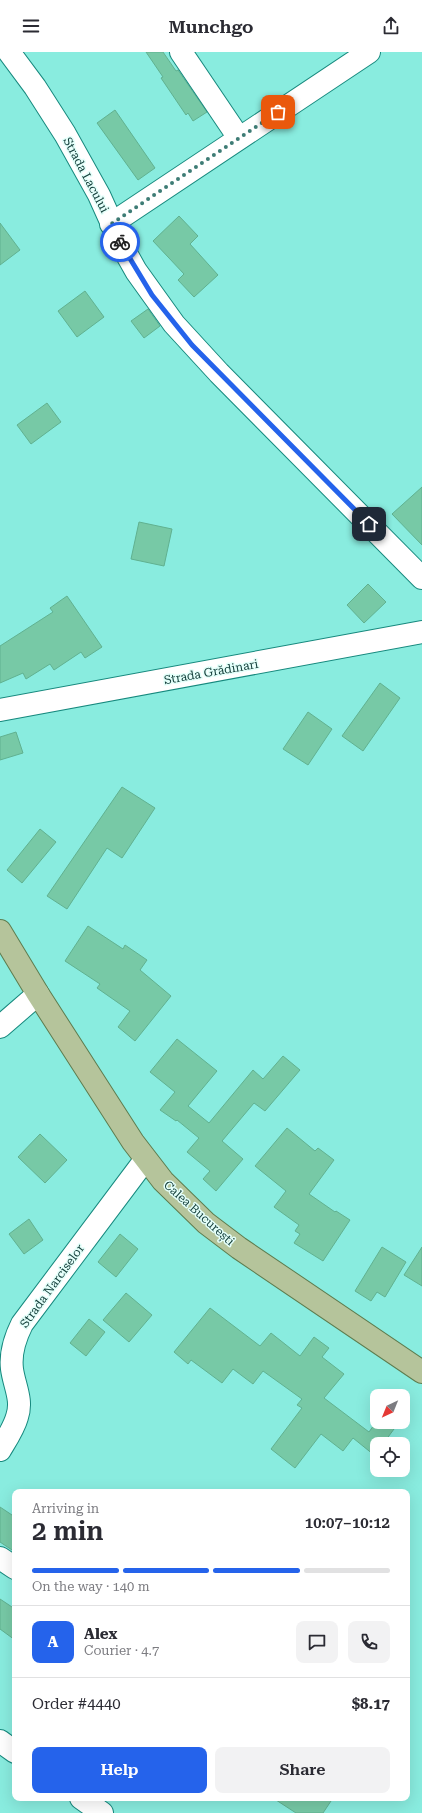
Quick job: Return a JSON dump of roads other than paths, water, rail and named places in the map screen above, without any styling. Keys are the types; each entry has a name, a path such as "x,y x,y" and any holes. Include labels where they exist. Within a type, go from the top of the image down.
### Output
{"main road":[{"name":"Calea București","path":"0,931 38,994 146,1160 181,1200 239,1248 422,1372"}],"street":[{"name":"Strada Lacului","path":"9,52 35,87 65,134 99,195 111,224 140,277 192,345 422,578"},
{"path":"181,52 239,138"},
{"path":"111,224 369,52"},
{"name":"Strada Grădinari","path":"0,710 422,632"},
{"path":"0,1028 38,994"},
{"name":"Strada Narciselor","path":"0,1450 18,1416 18,1391 6,1366 12,1353 15,1339 22,1324 146,1160"},
{"path":"0,1558 12,1566"},
{"path":"0,1741 12,1750"},
{"path":"85,1801 102,1813"}]}
